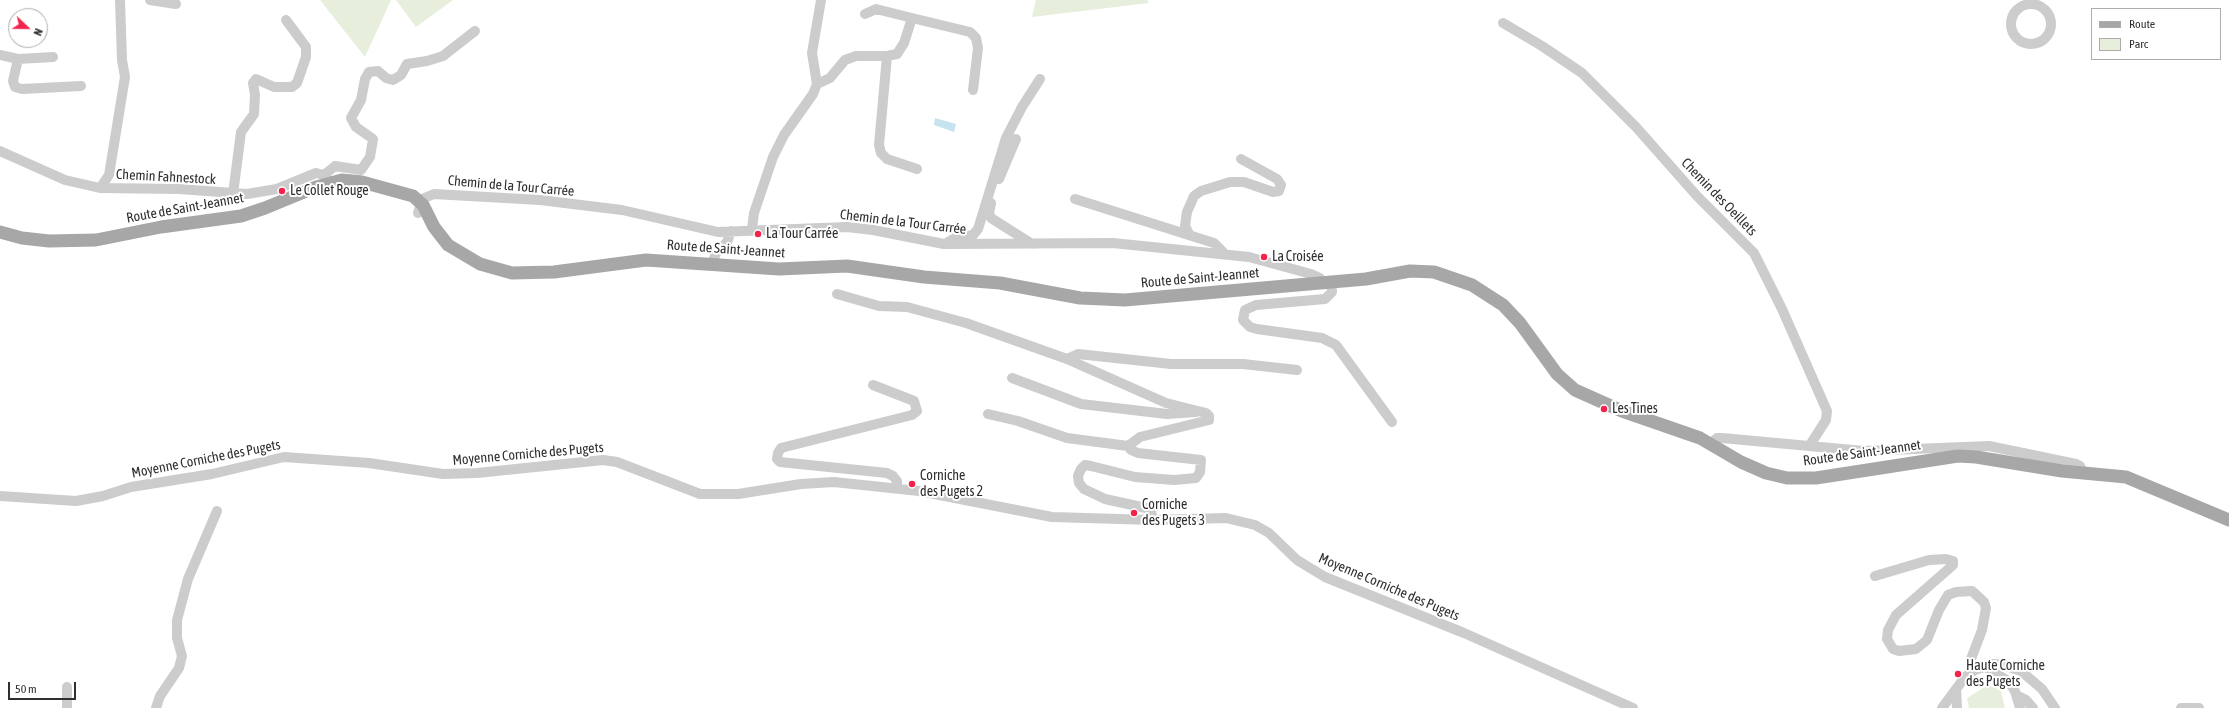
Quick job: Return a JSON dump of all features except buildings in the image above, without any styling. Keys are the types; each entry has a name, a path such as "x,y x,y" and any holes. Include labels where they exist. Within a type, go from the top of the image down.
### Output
{"main road":[{"name":"Route de Saint-Jeannet","path":"0,232 41,241 96,240 161,227 241,216 327,178 371,184 413,196 419,207 443,240 469,259 512,273 547,272 646,260 779,270 860,267 924,277 1000,283 1061,295 1104,300 1147,299 1376,278 1410,271 1434,272 1463,281 1493,298 1512,314 1557,374 1576,390 1606,405 1700,438 1751,467 1787,478 1816,478 1958,456 1976,457 2031,467 2115,475 2131,478 2229,520"}],"street":[{"path":"100,188 109,175 125,77 122,60 120,0"},
{"path":"150,0 176,4"},
{"path":"752,229 754,213 773,157 784,135 813,94 817,84 812,53 821,0"},
{"path":"2030,4 2044,8 2051,18 2051,32 2042,44 2025,45 2012,34 2011,20 2018,8 2030,4"},
{"path":"865,14 876,9 970,32 976,38 978,48 973,90"},
{"path":"817,84 830,78 845,60 856,56 887,56 897,54 904,43 912,18"},
{"path":"234,194 242,132 254,114 255,95 253,82 256,79 274,87 292,87 297,83 306,57 306,47 286,20"},
{"name":"Chemin des Oeillets","path":"1503,24 1542,46 1582,73 1636,127 1698,196 1754,253 1782,309 1827,411 1826,420 1810,445"},
{"name":"Chemin Fahnestock","path":"0,151 65,180 100,188 179,189 234,194 262,192 289,185 316,173 327,178 334,166 361,170 370,157 373,139 356,127 351,118 361,100 365,79 369,72 378,70 386,78 393,80 401,75 407,64 427,61 443,56 475,31"},
{"path":"0,55 18,58 53,57"},
{"path":"887,56 879,145 881,153 887,159 917,169"},
{"path":"18,58 13,81 15,87 22,89 82,86"},
{"path":"944,244 955,238 973,235 978,230 1006,138 1040,79"},
{"path":"1016,139 993,194 989,213 991,218 1032,244"},
{"path":"1189,234 1185,226 1187,212 1194,196 1201,191 1230,182 1244,182 1273,192 1279,191 1281,185 1277,179 1241,159"},
{"name":"Chemin de la Tour Carrée","path":"419,207 426,196 434,194 540,200 622,210 704,230 731,231 752,229 847,227 873,230 944,244 1113,243 1225,254 1249,258 1311,274 1326,282"},
{"path":"1076,199 1214,242 1225,254"},
{"path":"712,264 716,253 727,242 731,231"},
{"path":"1326,282 1332,292 1326,299 1256,305 1245,310 1243,320 1250,327 1256,329 1322,338 1336,345 1392,422"},
{"path":"837,294 880,306 907,307 932,313 998,334 1067,360 1166,403 1200,411 1209,416 1208,420 1140,437 1128,446"},
{"path":"1067,360 1078,354 1171,364 1243,364 1297,370"},
{"path":"1012,378 1081,404 1167,414 1200,411"},
{"path":"873,385 914,400 917,411 912,415 781,448 777,459 780,462 887,473 897,481 897,488"},
{"path":"988,414 1007,418 1067,438 1128,446 1131,450 1138,453 1201,460 1200,472 1196,478 1174,480 1117,474 1085,465 1081,469 1078,476 1079,483 1084,490 1105,499 1146,508 1151,511 1153,520"},
{"path":"1710,444 1713,440 1722,438 1864,451 1989,446 2076,464 2080,466 2083,472"},
{"name":"Moyenne Corniche des Pugets","path":"0,496 76,501 103,496 131,487 212,474 284,457 370,463 443,474 476,473 603,460 617,462 694,492 717,495 738,494 823,482 897,488 962,498 1052,517 1153,520 1226,518 1255,525 1268,533 1298,560 1325,577 1464,633 1633,708"},
{"path":"156,708 160,696 179,668 182,656 177,638 176,620 188,579 217,512"},
{"path":"1874,576 1929,560 1953,560 1953,565 1896,615 1888,630 1887,639 1893,649 1899,651 1916,649 1927,640 1939,610 1948,595 1956,592 1972,591 1984,602 1986,608 1982,630 1971,659 1972,672"},
{"path":"1942,708 1956,689 1972,672 1984,666 2003,664 2021,671 2042,689 2055,708"},
{"path":"1984,666 2008,681 2016,695 2020,708"},
{"path":"66,687 67,708"},
{"path":"1956,689 1956,708"},
{"path":"2016,695 2026,700 2033,708"},
{"path":"2181,708 2199,708"}],"green space":[{"path":"320,0 391,0 365,57"},
{"path":"396,0 453,0 416,27"},
{"path":"1036,0 1147,0 1149,3 1032,17"},
{"path":"1988,685 2001,691 2005,708 1969,708 1967,698"}],"water":[{"path":"935,118 956,124 954,132 934,125"}],"place":[{"name":"Le Collet Rouge","path":"282,191"},
{"name":"La Tour Carrée","path":"758,234"},
{"name":"La Croisée","path":"1264,257"},
{"name":"Les Tines","path":"1604,409"},
{"name":"Corniche des Pugets 2","path":"912,484"},
{"name":"Corniche des Pugets 3","path":"1134,513"},
{"name":"Haute Corniche des Pugets","path":"1958,674"}]}
